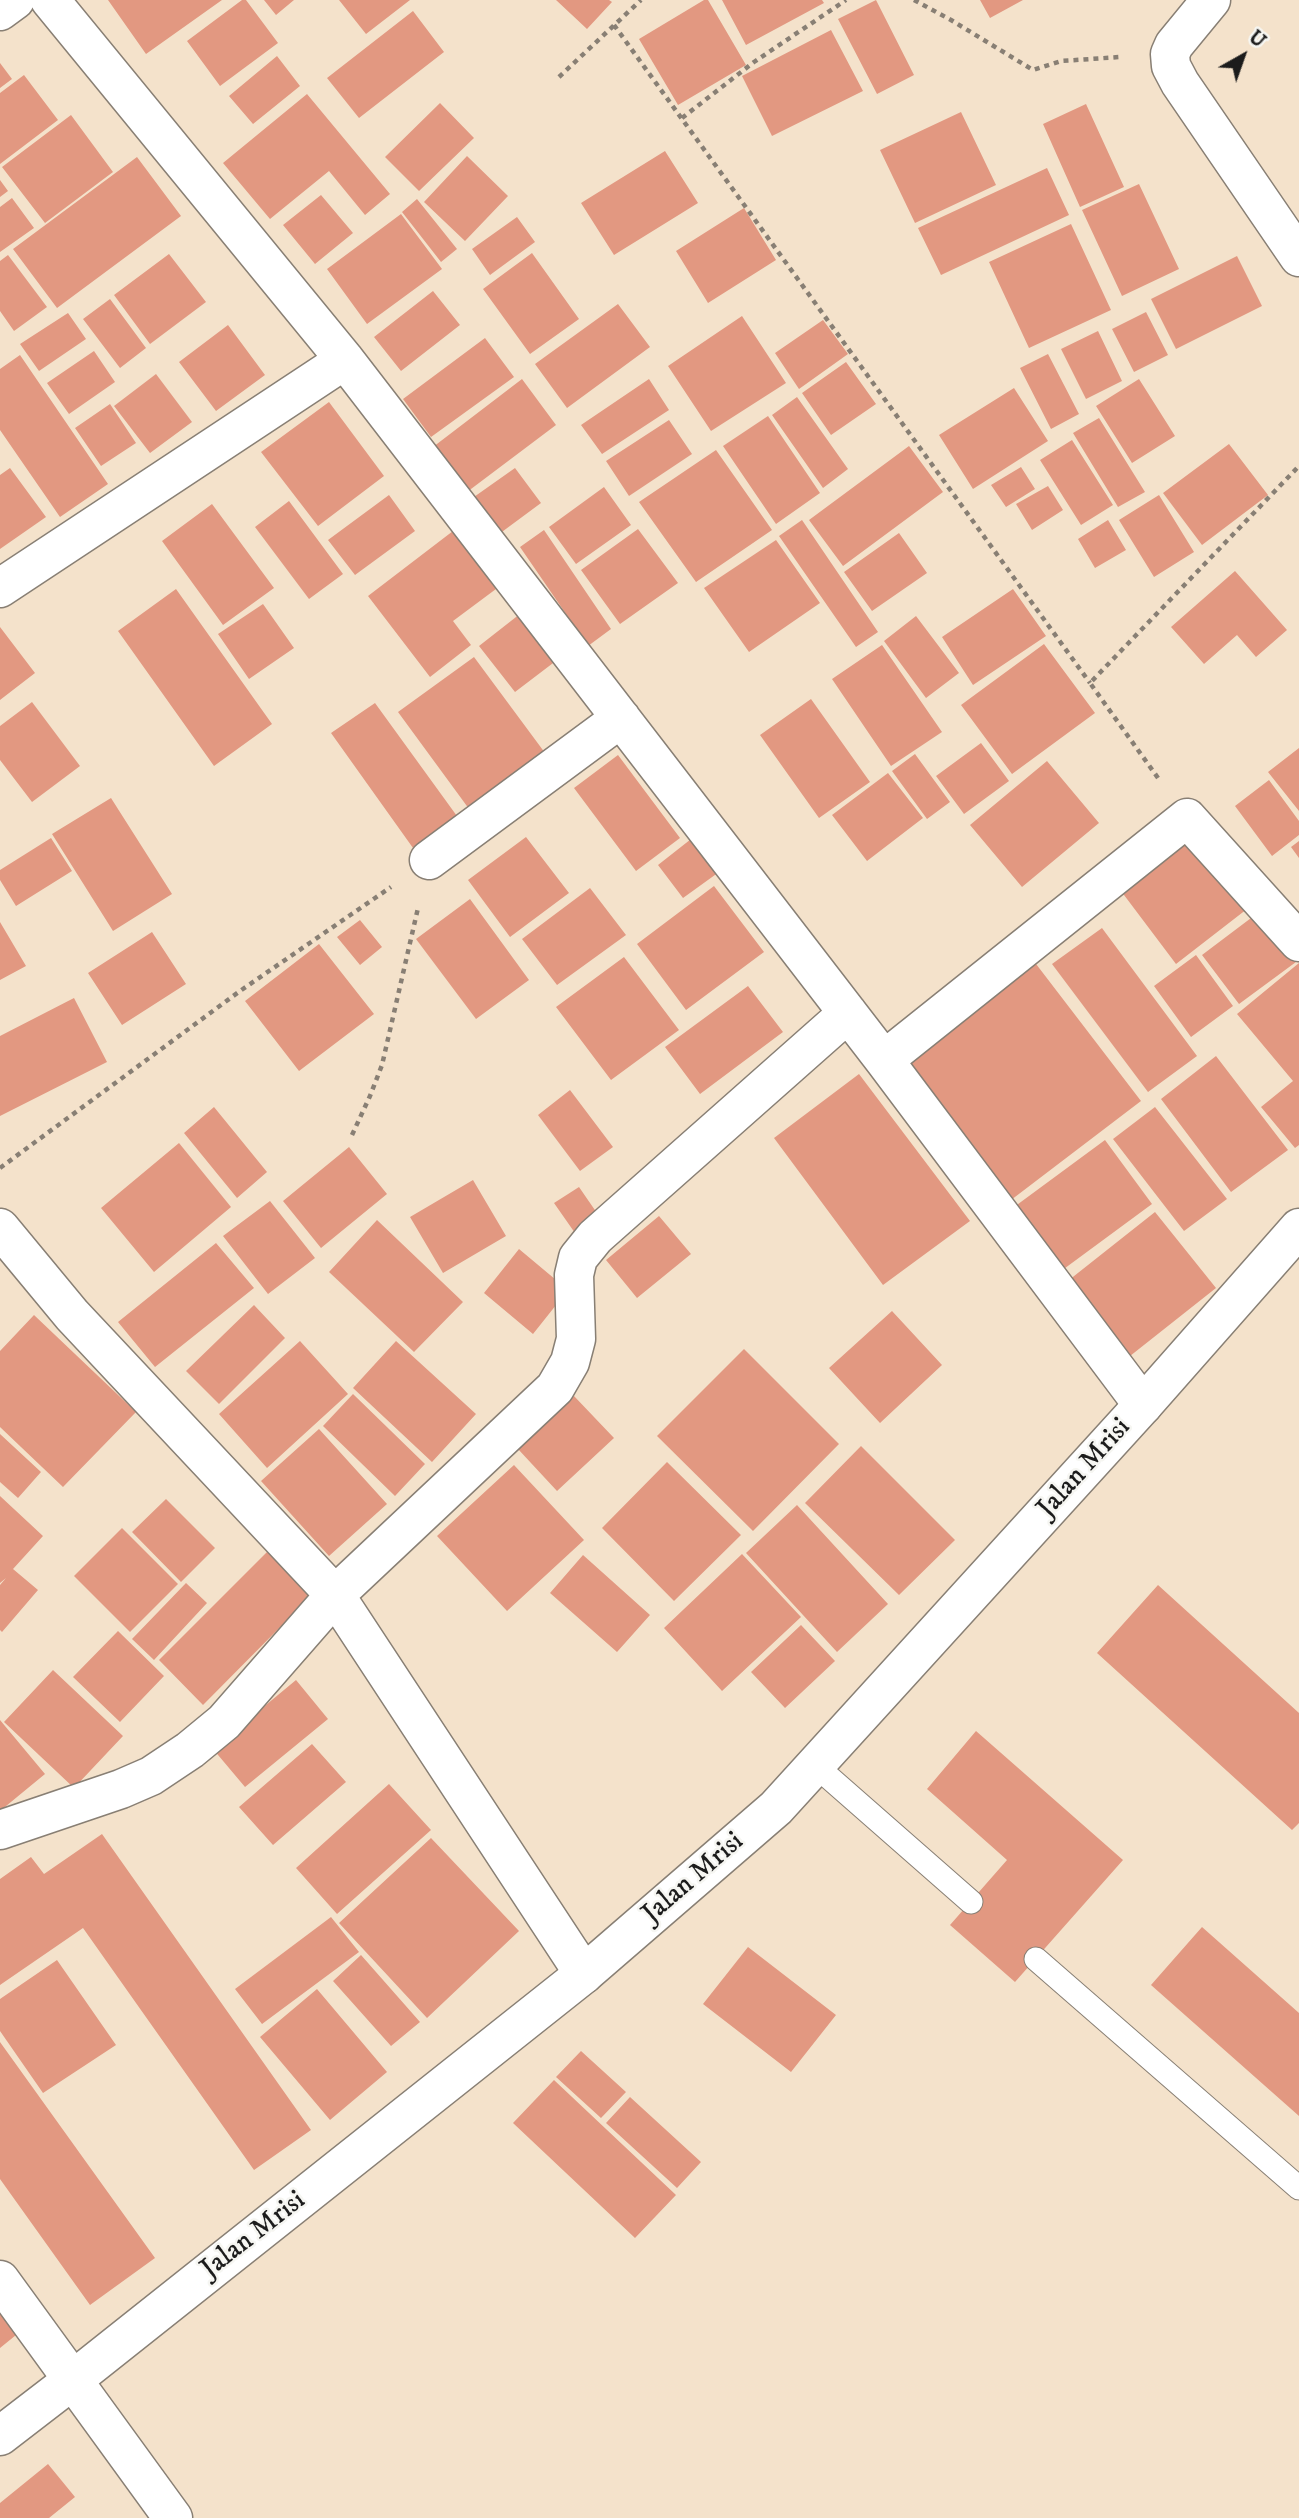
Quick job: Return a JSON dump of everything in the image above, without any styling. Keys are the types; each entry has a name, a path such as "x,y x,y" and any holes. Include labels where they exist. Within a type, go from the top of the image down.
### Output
{"street":[{"path":"0,11 15,0"},
{"path":"50,0 345,360 884,1060 1143,1405"},
{"path":"1211,0 1185,29 1170,54 1171,66 1299,257"},
{"path":"0,587 345,360"},
{"path":"429,860 621,718"},
{"path":"884,1060 1186,818 1299,942"},
{"path":"0,1830 121,1789 151,1776 190,1750 224,1721 335,1595 555,1388 570,1362 576,1339 573,1275 578,1258 595,1237 848,1013"},
{"path":"0,1228 72,1315 335,1595 584,1974"},
{"name":"Jalan Mrisi","path":"0,2435 584,1974 776,1808 1143,1405 1299,1228"},
{"path":"0,2280 173,2518"}],"lane":[{"path":"816,1766 971,1902"},
{"path":"1036,1959 1299,2188"}],"path":[{"path":"559,77 641,0"},
{"path":"682,118 754,62 846,0"},
{"path":"914,0 1032,70 1060,61 1170,54"},
{"path":"614,26 1186,818"},
{"path":"1090,683 1299,466"},
{"path":"352,1135 382,1065 429,860"},
{"path":"0,1168 240,991 429,860"}],"building":[{"path":"108,0 222,0 146,54"},
{"path":"242,0 246,0 278,43 220,86 187,41"},
{"path":"264,0 294,0 276,15"},
{"path":"339,0 410,0 366,34"},
{"path":"556,0 609,0 612,2 587,29"},
{"path":"708,0 746,65 678,105 639,39"},
{"path":"722,0 822,0 824,3 746,45"},
{"path":"876,0 914,75 877,94 838,19"},
{"path":"980,0 1023,0 990,18"},
{"path":"413,11 444,52 359,118 327,78"},
{"path":"831,30 863,91 772,136 742,76"},
{"path":"277,56 300,86 253,124 229,96"},
{"path":"0,63 12,79 0,88"},
{"path":"24,75 58,120 0,164 0,93"},
{"path":"307,94 390,194 365,215 329,171 270,219 223,163"},
{"path":"440,103 474,138 419,191 385,157"},
{"path":"1086,104 1124,187 1080,207 1043,124"},
{"path":"961,112 996,185 915,223 880,150"},
{"path":"71,115 113,172 45,223 2,167"},
{"path":"665,151 698,203 614,255 581,203"},
{"path":"467,156 508,196 465,241 424,202"},
{"path":"137,157 181,216 57,308 13,249"},
{"path":"1047,168 1069,215 941,275 918,228"},
{"path":"0,180 8,191 0,197"},
{"path":"1139,184 1179,269 1122,296 1082,210"},
{"path":"321,195 353,233 315,264 283,225"},
{"path":"12,198 34,228 0,252 0,207"},
{"path":"417,199 457,249 441,262 402,212"},
{"path":"744,208 776,260 708,303 676,251"},
{"path":"401,214 442,269 367,324 327,269"},
{"path":"517,217 535,242 490,275 472,249"},
{"path":"1071,224 1111,310 1029,348 989,262"},
{"path":"532,253 579,319 530,354 483,289"},
{"path":"169,254 206,302 150,344 114,295"},
{"path":"8,255 47,307 14,331 0,311 0,261"},
{"path":"1237,256 1262,306 1176,349 1151,299"},
{"path":"433,291 460,325 401,371 374,337"},
{"path":"110,299 146,348 120,368 83,319"},
{"path":"618,304 650,347 567,408 535,364"},
{"path":"1146,312 1168,355 1134,372 1112,329"},
{"path":"68,313 86,339 39,371 20,344"},
{"path":"742,316 786,383 711,431 668,366"},
{"path":"823,320 848,354 799,389 775,353"},
{"path":"228,325 265,375 216,411 179,362"},
{"path":"1098,331 1122,381 1086,399 1061,349"},
{"path":"485,338 514,377 431,437 403,399"},
{"path":"94,351 115,382 69,414 47,383"},
{"path":"1048,354 1079,414 1051,429 1020,368"},
{"path":"20,355 108,484 60,517 0,430 0,369"},
{"path":"846,362 876,404 831,435 802,393"},
{"path":"156,374 192,422 150,453 114,406"},
{"path":"522,379 556,425 467,492 433,447"},
{"path":"649,379 669,410 602,454 581,425"},
{"path":"1139,379 1175,436 1132,463 1096,406"},
{"path":"1014,388 1048,441 973,489 939,435"},
{"path":"797,397 848,469 823,488 772,415"},
{"path":"329,402 384,476 318,526 261,452"},
{"path":"110,404 136,443 101,466 75,428"},
{"path":"768,416 820,493 776,524 723,446"},
{"path":"1099,418 1145,492 1118,507 1073,433"},
{"path":"669,420 692,454 629,496 606,461"},
{"path":"1072,440 1113,505 1081,525 1040,460"},
{"path":"1229,444 1268,495 1202,545 1163,493"},
{"path":"909,446 943,492 843,566 809,520"},
{"path":"716,450 772,530 696,582 639,502"},
{"path":"1021,467 1035,489 1006,507 991,485"},
{"path":"10,468 46,517 0,549 0,475"},
{"path":"515,468 541,503 491,540 464,504"},
{"path":"1048,486 1063,510 1032,530 1016,504"},
{"path":"604,487 631,525 576,564 549,527"},
{"path":"389,495 415,531 355,575 328,540"},
{"path":"1159,495 1194,552 1154,577 1119,520"},
{"path":"289,501 343,574 309,599 255,527"},
{"path":"212,504 274,588 223,625 162,541"},
{"path":"802,520 878,632 856,647 779,536"},
{"path":"1108,520 1126,550 1095,568 1078,539"},
{"path":"638,529 678,583 620,624 581,570"},
{"path":"544,530 611,629 588,646 520,547"},
{"path":"453,531 496,589 453,621 471,645 430,677 368,596"},
{"path":"899,533 927,573 872,611 844,572"},
{"path":"776,540 820,603 749,652 704,588"},
{"path":"1235,571 1287,630 1256,657 1237,635 1204,664 1171,627"},
{"path":"176,589 272,724 214,766 118,631"},
{"path":"1013,589 1046,636 973,685 942,637"},
{"path":"263,604 294,648 249,679 218,634"},
{"path":"525,610 561,657 515,692 479,646"},
{"path":"916,616 959,673 926,698 884,641"},
{"path":"0,627 35,673 0,700"},
{"path":"1044,644 1095,713 1012,774 961,705"},
{"path":"882,645 942,732 891,766 832,679"},
{"path":"474,657 548,757 472,813 398,712"},
{"path":"811,699 870,782 819,818 760,735"},
{"path":"32,702 80,766 32,802 0,760 0,726"},
{"path":"375,703 462,823 418,855 331,733"},
{"path":"981,743 1009,781 964,814 936,776"},
{"path":"1299,748 1299,811 1268,772"},
{"path":"915,754 950,802 927,819 892,771"},
{"path":"618,755 680,838 636,871 574,788"},
{"path":"1047,761 1099,823 1022,887 970,825"},
{"path":"888,773 923,818 867,861 832,815"},
{"path":"1269,780 1299,821 1299,835 1272,856 1235,806"},
{"path":"111,798 172,894 113,931 52,834"},
{"path":"700,832 726,867 683,898 658,865"},
{"path":"526,837 569,893 510,937 468,880"},
{"path":"1191,837 1247,909 1176,964 1121,891"},
{"path":"51,838 72,871 16,906 0,880 0,870"},
{"path":"1299,841 1299,858 1291,847"},
{"path":"714,886 764,952 686,1010 637,944"},
{"path":"590,888 626,935 557,985 522,939"},
{"path":"470,899 529,980 476,1019 416,939"},
{"path":"1259,912 1296,962 1239,1004 1202,955"},
{"path":"360,920 382,947 360,965 337,937"},
{"path":"0,922 26,966 0,980"},
{"path":"1102,928 1197,1056 1148,1092 1052,964"},
{"path":"152,932 186,984 122,1025 88,973"},
{"path":"319,944 374,1014 299,1071 245,1001"},
{"path":"1196,955 1233,1006 1191,1037 1154,986"},
{"path":"624,957 679,1030 611,1080 556,1007"},
{"path":"1033,960 1141,1101 1011,1200 904,1058"},
{"path":"1299,963 1299,1145 1295,1148 1261,1107 1293,1081 1237,1014"},
{"path":"748,986 783,1032 700,1094 665,1047"},
{"path":"74,998 107,1062 0,1116 0,1036"},
{"path":"1216,1056 1288,1150 1231,1192 1161,1099"},
{"path":"859,1074 970,1221 883,1285 774,1138"},
{"path":"570,1090 613,1147 580,1171 538,1115"},
{"path":"214,1107 267,1172 237,1198 184,1133"},
{"path":"1155,1107 1227,1199 1184,1231 1113,1139"},
{"path":"1105,1140 1152,1204 1057,1274 1010,1210"},
{"path":"179,1143 231,1207 154,1272 101,1208"},
{"path":"349,1147 387,1194 321,1248 283,1201"},
{"path":"473,1180 506,1236 443,1273 410,1217"},
{"path":"579,1187 599,1216 575,1233 554,1203"},
{"path":"270,1201 315,1258 268,1294 223,1236"},
{"path":"1155,1212 1216,1288 1125,1360 1064,1284"},
{"path":"659,1216 691,1254 637,1298 606,1260"},
{"path":"377,1220 463,1302 414,1352 329,1272"},
{"path":"216,1243 254,1288 155,1367 118,1322"},
{"path":"519,1249 568,1290 533,1334 484,1293"},
{"path":"254,1305 285,1338 219,1404 186,1371"},
{"path":"892,1311 942,1365 880,1423 829,1368"},
{"path":"34,1315 136,1412 63,1487 0,1427 0,1351"},
{"path":"300,1341 348,1394 267,1468 219,1414"},
{"path":"396,1341 476,1414 432,1462 353,1388"},
{"path":"744,1349 839,1444 753,1531 657,1436"},
{"path":"353,1394 425,1464 395,1496 323,1426"},
{"path":"574,1396 614,1438 557,1491 518,1449"},
{"path":"319,1429 387,1504 329,1556 261,1481"},
{"path":"0,1434 41,1472 18,1498 0,1482"},
{"path":"861,1446 955,1540 899,1595 805,1503"},
{"path":"667,1462 741,1535 674,1601 602,1528"},
{"path":"514,1465 584,1540 507,1611 437,1536"},
{"path":"0,1496 43,1536 13,1569 38,1590 2,1632 0,1585 6,1578 0,1583"},
{"path":"166,1499 215,1548 181,1582 132,1532"},
{"path":"797,1505 888,1604 837,1652 746,1553"},
{"path":"122,1528 178,1584 130,1632 74,1576"},
{"path":"268,1551 312,1595 203,1705 159,1660"},
{"path":"742,1554 801,1617 722,1691 664,1628"},
{"path":"583,1555 650,1615 617,1652 550,1593"},
{"path":"186,1583 207,1603 154,1660 132,1639"},
{"path":"1158,1585 1299,1713 1299,1823 1292,1830 1097,1653"},
{"path":"801,1625 835,1661 785,1708 751,1672"},
{"path":"118,1631 164,1676 120,1722 73,1677"},
{"path":"53,1670 123,1736 74,1788 4,1722"},
{"path":"296,1680 328,1719 245,1787 213,1749"},
{"path":"0,1720 45,1774 0,1811"},
{"path":"976,1731 1123,1860 1015,1982 950,1925 1007,1860 927,1789"},
{"path":"312,1744 346,1782 273,1845 239,1807"},
{"path":"389,1784 431,1830 337,1914 296,1868"},
{"path":"102,1834 311,2130 254,2170 83,1928 0,1985 0,1879 31,1857 44,1874"},
{"path":"431,1838 519,1931 427,2018 339,1923"},
{"path":"331,1917 359,1952 262,2024 235,1989"},
{"path":"1202,1927 1299,2013 1299,2116 1151,1985"},
{"path":"748,1947 836,2015 791,2072 703,2004"},
{"path":"361,1955 420,2022 391,2046 333,1981"},
{"path":"57,1960 116,2045 43,2093 0,2031 0,1999"},
{"path":"317,1989 387,2072 330,2120 260,2037"},
{"path":"0,2042 155,2258 90,2305 0,2179"},
{"path":"581,2051 626,2092 601,2118 556,2077"},
{"path":"554,2080 676,2195 635,2238 513,2123"},
{"path":"630,2097 701,2162 677,2188 606,2123"},
{"path":"0,2306 21,2331 0,2348"},
{"path":"48,2464 75,2497 49,2518 0,2518 0,2503"}]}
